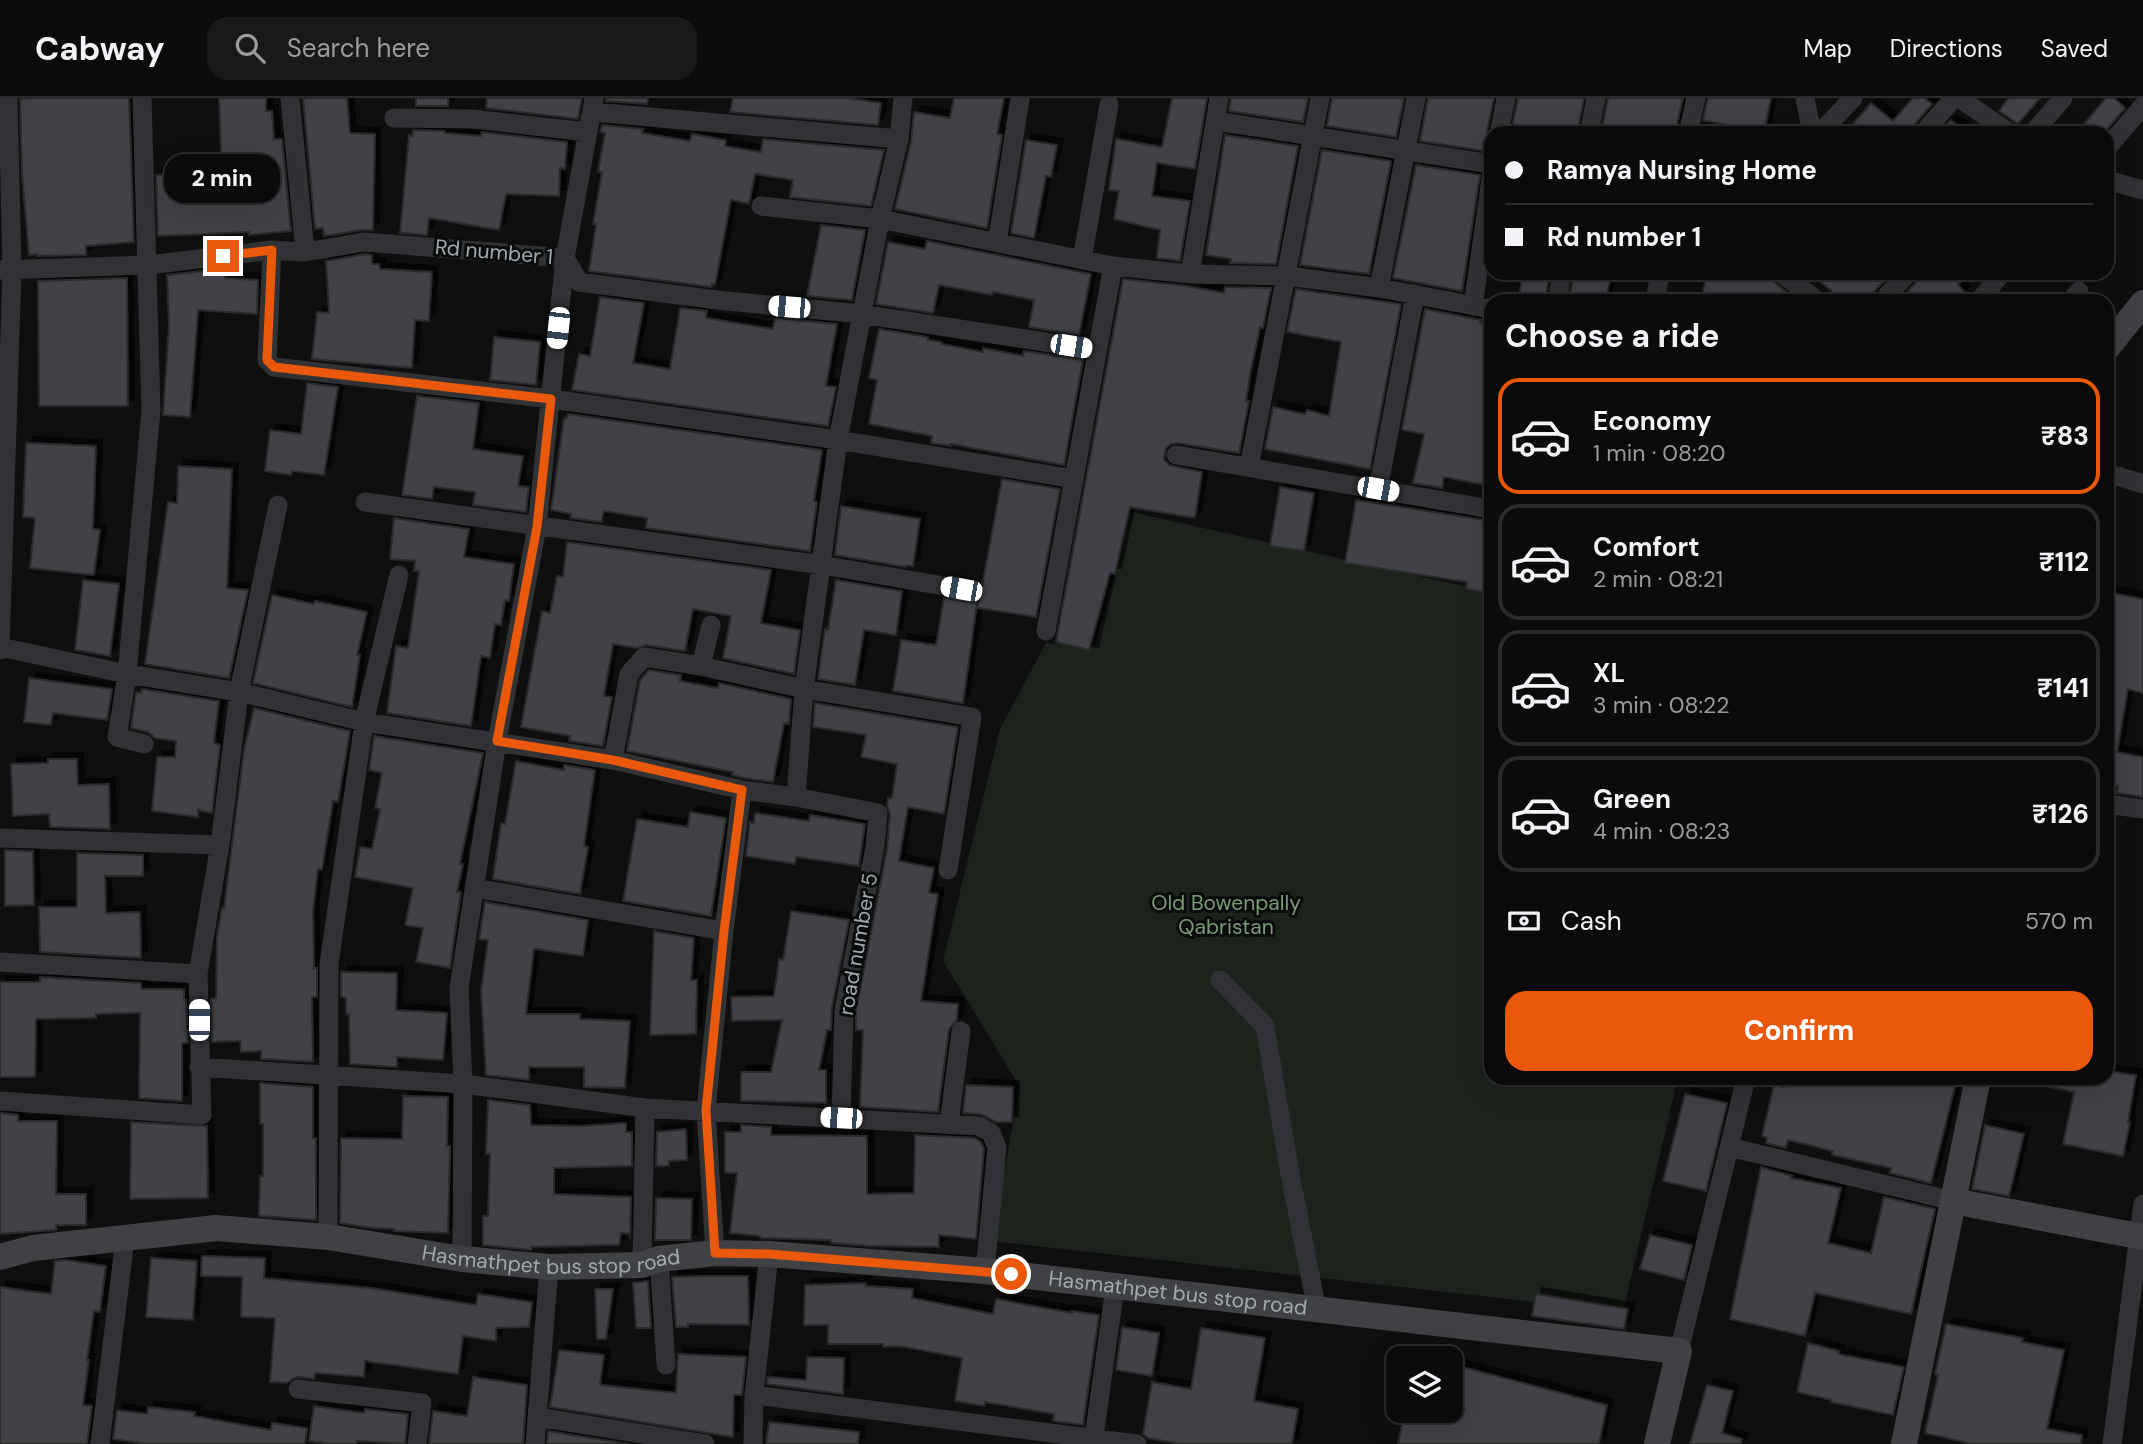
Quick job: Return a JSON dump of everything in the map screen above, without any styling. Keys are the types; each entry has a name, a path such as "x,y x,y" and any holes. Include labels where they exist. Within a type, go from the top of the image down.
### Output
{"street":[{"path":"8,98 5,143 6,269 0,648 127,674 239,692 363,722 613,760 742,790 796,797 804,689 838,440 880,219 899,139 903,98"},
{"path":"142,98 149,265 151,410 127,674 117,737 144,744"},
{"path":"290,98 305,252"},
{"path":"1190,275 1219,98"},
{"path":"1249,467 1320,98"},
{"path":"1379,288 1416,98"},
{"path":"1500,126 1506,98"},
{"path":"1590,126 1595,98"},
{"path":"1690,126 1696,98"},
{"path":"1805,98 1811,126"},
{"path":"1827,126 1853,98"},
{"path":"1930,126 1957,98 1999,126"},
{"path":"2039,126 2063,98"},
{"path":"997,243 1020,99"},
{"path":"462,1259 463,1084 458,988 497,741 537,527 565,258 594,105 899,139"},
{"path":"1082,260 1109,105"},
{"path":"2114,140 2143,106"},
{"path":"394,118 473,119 587,132"},
{"path":"1216,121 1484,163"},
{"path":"2114,182 2143,190"},
{"path":"761,206 880,219 1113,266 1190,275 1287,276 1379,288 1482,307 1484,279"},
{"name":"Rd number 1","path":"6,269 149,265 272,250 305,252 363,242 565,258 579,282 717,300 861,314 1097,350"},
{"path":"272,250 267,360 274,367 551,399 838,440 1074,479"},
{"path":"1046,631 1113,266"},
{"path":"1795,280 1810,294"},
{"path":"1888,294 1902,280"},
{"path":"1985,294 1996,280"},
{"path":"1378,489 1415,295"},
{"path":"2114,339 2143,303"},
{"path":"1176,454 1484,508"},
{"path":"2114,475 2143,484"},
{"path":"365,502 822,565 961,589"},
{"path":"0,1101 202,1115 198,974 220,845 239,692 278,505"},
{"path":"328,1237 330,964 363,722 399,575"},
{"path":"701,666 711,625"},
{"path":"613,760 629,674 644,657 701,666 804,689 972,717 948,870"},
{"path":"715,1253 706,1110 724,931 742,790"},
{"name":"road number 5","path":"796,797 878,813 875,847 844,1009 841,1118"},
{"path":"2114,805 2143,809"},
{"path":"0,838 220,845"},
{"path":"474,888 724,931"},
{"path":"0,962 198,974"},
{"path":"1220,980 1265,1026 1317,1310"},
{"path":"949,1123 961,1031"},
{"path":"199,1067 463,1084 645,1108 949,1123 987,1129 997,1147 985,1271"},
{"path":"1657,1444 1744,1085"},
{"path":"1904,1444 1977,1085"},
{"path":"645,1108 651,1262 666,1365"},
{"path":"1729,1147 1953,1201 2140,1237"},
{"path":"2112,1444 2143,1204"},
{"name":"Hasmathpet bus stop road","path":"0,1257 33,1248 216,1228 328,1237 462,1259 549,1267 651,1262 715,1253 769,1254 985,1271 1679,1351"},
{"path":"100,1444 125,1239"},
{"path":"752,1444 754,1395 769,1254"},
{"path":"535,1444 549,1267"},
{"path":"1093,1441 1115,1287"},
{"path":"298,1389 422,1403 417,1444"},
{"path":"754,1395 1093,1441 1137,1444"},
{"path":"537,1418 705,1444"}],"green space":[{"name":"Old Bowenpally Qabristan","path":"1131,512 1484,590 1484,1085 1676,1085 1623,1312 991,1241 1020,1087 943,961 1000,729 1046,643 1099,648"}],"building":[{"path":"129,98 134,242 86,246 86,255 29,255 22,174 20,99"},
{"path":"219,98 266,98 266,111 272,111 274,139 282,139 291,231 249,235 249,232 158,236 156,175 222,172"},
{"path":"303,98 347,98 350,133 375,134 373,230 324,236 323,228 315,229"},
{"path":"416,98 448,98 448,106 416,106"},
{"path":"487,98 582,98 578,119 486,108"},
{"path":"606,98 648,98 647,104 606,101"},
{"path":"733,98 848,98 881,103 878,125 730,112"},
{"path":"954,98 1004,98 997,134 1002,135 987,228 895,209 911,142 914,112 950,118"},
{"path":"1172,98 1207,98 1195,169 1157,163 1152,196 1190,201 1180,261 1157,258 1160,230 1114,219 1119,191 1109,190 1116,139 1162,147"},
{"path":"1231,98 1308,98 1303,122 1229,111"},
{"path":"1332,98 1404,98 1396,137 1327,126"},
{"path":"1428,98 1494,98 1488,126 1484,126 1484,151 1420,141"},
{"path":"1518,98 1584,98 1578,126 1512,126"},
{"path":"1608,98 1683,98 1677,126 1602,126"},
{"path":"1708,98 1771,98 1765,126 1731,126 1703,120"},
{"path":"1913,98 1925,98 1932,104 1914,126 1851,126 1871,103 1893,121"},
{"path":"2009,98 2040,98 2018,124 1999,111"},
{"path":"2106,98 2114,98 2125,108 2110,126 2082,126"},
{"path":"1951,120 1958,126 1945,126"},
{"path":"602,125 643,129 642,133 690,141 692,134 726,140 725,146 761,152 763,139 884,150 871,206 790,197 793,180 755,174 749,204 731,200 715,285 712,284 712,287 589,271 596,224 593,224 602,172 598,172 605,133 600,132"},
{"path":"413,130 481,136 482,132 567,142 565,169 560,168 559,196 506,194 499,230 429,218 427,235 400,233 409,135 413,136"},
{"path":"1225,135 1298,146 1276,264 1230,263 1231,259 1206,255"},
{"path":"1026,140 1057,145 1051,177 1046,176 1034,238 1011,233"},
{"path":"1322,150 1391,161 1369,274 1300,265"},
{"path":"1416,165 1480,175 1462,291 1393,278"},
{"path":"821,225 865,230 852,300 807,296"},
{"path":"927,241 1091,274 1079,335 1029,327 1034,300 993,292 992,295 939,285 933,313 876,304 888,242 925,249"},
{"path":"372,255 372,264 379,264 380,269 432,272 429,321 415,320 412,368 312,359 317,312 329,313 326,261"},
{"path":"226,271 225,278 258,280 257,314 198,310 190,417 163,415 169,325 167,275"},
{"path":"127,278 128,406 39,406 38,281"},
{"path":"1123,279 1224,293 1225,287 1271,288 1250,375 1246,401 1249,401 1239,453 1178,443 1166,448 1164,459 1169,465 1202,472 1195,518 1130,507 1115,574 1110,573 1089,650 1056,642"},
{"path":"1522,280 1549,280 1546,294 1519,294"},
{"path":"1573,280 1610,280 1607,294 1570,294"},
{"path":"1706,280 1772,280 1789,294 1702,294"},
{"path":"1818,280 1885,280 1873,294 1835,294"},
{"path":"1962,280 1958,285 1964,291 1961,294 1905,294 1917,281"},
{"path":"1296,289 1401,304 1370,469 1265,449 1273,407 1305,414 1307,410 1329,416 1341,342 1287,332"},
{"path":"600,297 644,303 633,363 670,369 680,308 707,311 706,318 773,329 775,318 837,324 826,386 836,387 828,426 572,390 579,354 590,356"},
{"path":"1425,309 1481,320 1480,323 1484,324 1484,485 1444,477 1442,488 1413,483 1424,434 1402,430"},
{"path":"879,329 928,337 928,340 942,344 983,352 983,348 1023,356 1024,351 1083,360 1064,465 951,444 931,443 932,436 869,424 877,380 869,378"},
{"path":"494,337 540,342 536,385 490,380"},
{"path":"307,383 338,387 324,475 292,471 291,475 265,471 270,430 301,434"},
{"path":"417,396 479,403 473,449 523,456 518,486 529,487 526,512 473,505 475,492 434,487 432,499 402,495"},
{"path":"568,414 822,450 810,551 646,528 647,518 604,511 601,522 570,518 571,514 551,510 564,418 567,418"},
{"path":"26,443 96,446 93,529 100,530 94,575 30,568 35,518 23,517"},
{"path":"178,466 232,469 227,588 248,590 229,678 145,664 168,502 177,503"},
{"path":"1002,479 1060,489 1036,617 978,608"},
{"path":"1280,487 1314,493 1304,551 1270,546"},
{"path":"1356,500 1484,520 1484,592 1466,589 1467,582 1345,563"},
{"path":"841,506 920,519 913,566 835,555"},
{"path":"394,518 469,529 464,557 514,564 509,601 505,600 501,625 495,624 490,658 481,656 471,726 387,713 396,646 408,648 419,571 414,571 415,561 390,559"},
{"path":"567,542 771,570 761,623 800,630 794,674 723,658 731,616 693,609 685,651 646,645 636,648 613,644 604,696 612,697 603,746 569,741 570,736 521,727 542,611 550,613 557,576 563,577"},
{"path":"83,580 119,584 110,656 75,650"},
{"path":"836,580 902,591 896,635 864,630 855,685 818,679"},
{"path":"2114,593 2143,599 2143,693 2128,689 2117,752 2143,757 2143,797 2117,793 2118,786 2114,786"},
{"path":"272,595 367,612 357,655 360,655 352,707 253,683"},
{"path":"944,598 977,603 963,703 893,691 901,640 936,645"},
{"path":"649,670 681,675 680,681 718,688 719,683 791,699 789,724 784,723 773,782 744,778 732,775 733,772 627,751 640,680"},
{"path":"29,678 112,689 107,720 53,713 51,725 24,722"},
{"path":"142,689 219,701 214,743 220,745 212,813 198,810 198,817 152,811 157,757 175,757 176,741 155,738 148,732 131,728 136,692 141,693"},
{"path":"815,703 958,727 944,814 908,807 899,861 934,868 929,893 938,894 921,1001 958,1004 957,1020 949,1029 938,1112 860,1107 863,1030 856,1030 856,1010 887,849 890,814 887,805 888,798 892,798 897,764 861,757 866,735 813,727"},
{"path":"254,708 350,731 338,802 333,801 322,870 318,869 313,910 317,997 312,997 313,1062 261,1059 261,1051 241,1052 240,1041 212,1042 211,999 216,998 217,936 224,908 244,750"},
{"path":"374,736 483,753 460,864 463,864 457,892 461,892 450,968 416,962 423,928 405,925 413,888 355,877 360,847 372,849 380,809 375,808 382,773 369,770"},
{"path":"48,759 77,759 78,785 109,784 110,829 50,827 49,814 13,816 11,764 48,763"},
{"path":"516,761 564,770 564,765 595,770 584,846 588,847 580,894 493,879 501,823 505,824"},
{"path":"690,812 726,818 711,916 623,901 637,819 688,827"},
{"path":"755,813 809,821 810,815 865,824 859,866 796,857 795,864 746,856 750,822 754,823"},
{"path":"5,850 33,851 34,905 5,906"},
{"path":"77,853 143,855 143,876 105,876 106,913 140,912 141,958 40,952 39,907 77,907"},
{"path":"485,902 588,920 583,956 534,949 526,1014 580,1014 580,1019 630,1021 625,1088 584,1087 584,1067 529,1067 529,1080 486,1075 481,991 488,940 479,939"},
{"path":"791,911 849,920 832,1007 831,1030 827,1030 819,1070 826,1070 826,1103 741,1101 741,1072 771,1072 782,1020 732,1021 731,997 774,996 779,959 783,960"},
{"path":"654,931 694,938 691,980 697,980 696,1034 650,1035"},
{"path":"341,972 397,973 396,1010 447,1013 443,1060 397,1057 397,1067 350,1064 349,1014 346,1014 346,998 341,997"},
{"path":"40,977 141,983 141,989 184,989 188,1043 182,1043 182,1101 139,1098 140,1013 96,1014 96,1018 36,1019 35,1077 0,1077 0,982 40,982"},
{"path":"2114,1072 2136,1075 2123,1156 2063,1144 2074,1092 2042,1085 2114,1085"},
{"path":"260,1083 313,1087 316,1220 259,1216 260,1176 263,1176"},
{"path":"966,1085 1013,1087 1012,1122 996,1122 980,1114 963,1113"},
{"path":"1774,1085 1955,1085 1931,1183 1890,1173 1891,1168 1832,1155 1833,1151 1788,1140 1786,1148 1766,1143 1767,1138 1762,1136"},
{"path":"1685,1094 1727,1103 1706,1191 1663,1181"},
{"path":"403,1096 448,1097 448,1233 394,1231 340,1223 341,1138 402,1139"},
{"path":"488,1100 530,1105 531,1125 626,1123 626,1132 632,1132 632,1166 554,1168 554,1194 631,1197 630,1239 630,1234 621,1233 619,1245 531,1247 531,1250 483,1245 483,1216 488,1216"},
{"path":"0,1113 18,1115 18,1121 57,1121 56,1194 86,1194 86,1225 56,1225 56,1230 0,1234"},
{"path":"131,1122 207,1126 208,1198 130,1199"},
{"path":"741,1125 771,1127 771,1135 867,1136 867,1194 914,1193 915,1135 975,1138 981,1142 984,1149 976,1239 939,1235 939,1247 870,1246 831,1243 831,1240 760,1238 730,1233 737,1173 725,1173 725,1132 741,1132"},
{"path":"1985,1125 2024,1134 2009,1196 1972,1189"},
{"path":"686,1129 687,1160 669,1161 669,1166 656,1166 657,1132"},
{"path":"1761,1167 1792,1176 1791,1178 1841,1188 1828,1243 1871,1253 1884,1197 1935,1209 1911,1314 1815,1293 1805,1336 1730,1319"},
{"path":"656,1198 692,1199 691,1240 655,1240"},
{"path":"1650,1235 1692,1245 1684,1280 1640,1269"},
{"path":"202,1256 265,1258 264,1278 371,1288 476,1305 478,1294 532,1302 529,1327 496,1328 496,1341 463,1336 458,1374 365,1361 364,1377 315,1373 314,1379 299,1377 287,1383 270,1382 275,1318 241,1317 242,1277 201,1276"},
{"path":"151,1258 197,1261 193,1320 146,1317"},
{"path":"55,1261 106,1266 100,1312 94,1311 87,1360 83,1405 92,1406 87,1444 0,1444 0,1287 51,1294"},
{"path":"748,1276 749,1325 688,1324 688,1327 676,1327 672,1277"},
{"path":"648,1281 651,1328 636,1328 633,1283"},
{"path":"866,1283 866,1286 913,1289 912,1298 993,1314 996,1299 1072,1313 1099,1315 1083,1425 1053,1421 1054,1414 985,1402 984,1406 955,1401 962,1358 900,1346 883,1347 883,1344 828,1344 828,1325 804,1325 805,1285"},
{"path":"595,1289 613,1289 606,1339 597,1339"},
{"path":"1536,1294 1628,1309 1624,1329 1532,1316"},
{"path":"1946,1324 2023,1338 2022,1342 2064,1350 2047,1429 2082,1435 2081,1444 1971,1444 1925,1433"},
{"path":"1122,1327 1159,1333 1152,1376 1116,1370"},
{"path":"1201,1328 1265,1338 1254,1401 1298,1409 1292,1444 1180,1444 1148,1438 1143,1434 1152,1382 1191,1389"},
{"path":"1808,1343 1839,1351 1838,1354 1904,1367 1893,1415 1797,1392"},
{"path":"559,1350 604,1355 600,1383 602,1385 676,1393 678,1354 746,1357 742,1395 734,1395 733,1437 550,1407"},
{"path":"807,1357 844,1358 843,1394 767,1384 768,1377 806,1380"},
{"path":"1463,1367 1607,1405 1599,1444 1398,1444 1402,1423 1463,1423"},
{"path":"473,1377 527,1385 523,1444 429,1444 433,1411 467,1416"},
{"path":"1707,1385 1733,1391 1722,1433 1742,1439 1741,1444 1690,1444"},
{"path":"314,1406 364,1413 365,1409 408,1414 405,1444 357,1441 357,1444 330,1444 309,1441"},
{"path":"148,1407 195,1412 194,1416 271,1430 272,1423 307,1428 305,1444 146,1444 113,1439 117,1410 147,1414"},
{"path":"769,1422 859,1432 858,1444 766,1444"},
{"path":"548,1431 628,1444 547,1444"}],"route":[{"path":"223,256 272,250 267,360 274,367 551,399 537,527 497,741 613,760 742,790 724,931 706,1110 715,1253 769,1254 1011,1274"}]}
